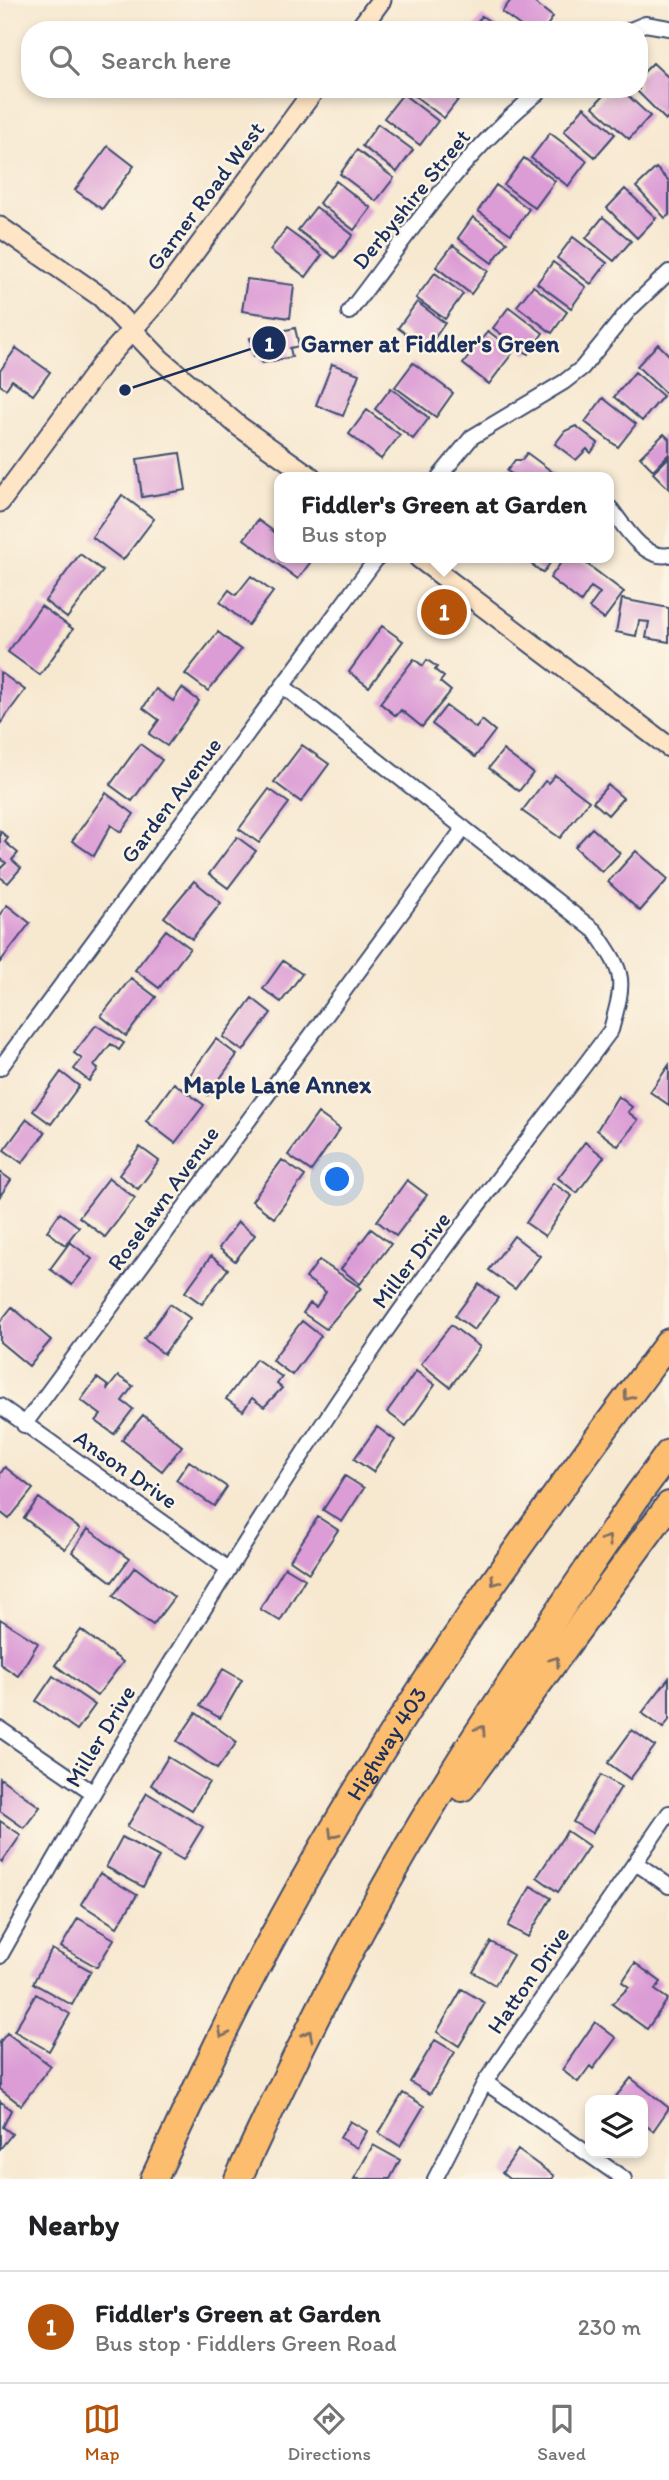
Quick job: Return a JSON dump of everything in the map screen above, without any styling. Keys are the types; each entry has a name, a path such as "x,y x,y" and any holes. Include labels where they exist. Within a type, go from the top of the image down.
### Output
{"highway":[{"name":"Highway 403","path":"154,2179 212,2053 283,1916 377,1760 477,1606 669,1342"},
{"path":"238,2179 279,2089 371,1915 452,1773 669,1453"},
{"path":"371,1915 669,1505"}],"main road":[{"path":"366,21 381,0"},
{"name":"Garner Road West","path":"0,502 102,364 162,296 309,98"},
{"path":"0,227 101,297 160,359 240,427 304,472"},
{"path":"426,563 669,747"}],"street":[{"path":"648,24 669,28"},
{"name":"Derbyshire Street","path":"349,312 453,176 510,117 532,98"},
{"path":"443,472 472,437 564,382 582,368 629,310 669,272"},
{"path":"614,513 632,537 653,553 669,555"},
{"name":"Garden Avenue","path":"0,1068 373,563"},
{"name":"Miller Drive","path":"0,1956 92,1792 227,1568 369,1354 611,1030 623,985 617,963 596,931 284,687"},
{"name":"Roselawn Avenue","path":"24,1425 464,828"},
{"name":"Anson Drive","path":"0,1406 227,1568"},
{"path":"0,1728 92,1792"},
{"name":"Hatton Drive","path":"435,2179 485,2082 669,1813"},
{"path":"636,1863 669,1886"},
{"path":"485,2082 624,2179"}],"building":[{"path":"511,0 531,0 553,17 550,21 514,21 502,12"},
{"path":"653,63 669,78 669,117 666,120 644,98 648,98 648,68"},
{"path":"400,98 408,98 438,121 420,145 384,118"},
{"path":"418,98 459,98 444,118"},
{"path":"601,98 631,98 650,116 629,139 593,107"},
{"path":"584,107 615,134 595,157 564,131"},
{"path":"378,124 413,150 397,172 362,146"},
{"path":"550,133 587,161 568,186 531,158"},
{"path":"108,146 134,166 102,209 75,190"},
{"path":"357,150 394,178 376,201 340,174"},
{"path":"524,158 555,181 535,208 504,185"},
{"path":"656,168 669,181 669,215 665,218 636,187"},
{"path":"336,181 371,208 354,230 319,203"},
{"path":"496,185 529,209 511,234 478,211"},
{"path":"625,189 656,218 637,238 607,208"},
{"path":"316,207 353,235 335,258 298,230"},
{"path":"473,217 507,242 492,263 458,238"},
{"path":"603,217 631,241 614,261 586,238"},
{"path":"286,229 322,255 306,277 270,250"},
{"path":"573,237 607,263 591,284 557,258"},
{"path":"453,245 488,271 471,294 436,267"},
{"path":"553,262 586,287 571,308 537,283"},
{"path":"435,273 463,294 445,319 416,298"},
{"path":"247,279 294,285 290,318 242,311"},
{"path":"533,286 567,312 552,333 517,306"},
{"path":"417,302 445,323 427,349 398,328"},
{"path":"509,307 543,333 528,354 493,328"},
{"path":"295,328 299,346 290,348 292,357 262,363 260,355 254,356 250,338"},
{"path":"488,331 514,351 489,384 463,364"},
{"path":"658,344 669,355 669,389 665,393 637,366"},
{"path":"16,348 50,372 33,395 12,380 6,389 0,385 0,371"},
{"path":"413,363 453,393 436,417 395,387"},
{"path":"332,364 359,374 343,416 316,405"},
{"path":"635,372 663,396 642,421 614,397"},
{"path":"391,388 429,418 413,439 375,409"},
{"path":"603,398 636,424 618,447 585,422"},
{"path":"367,410 400,435 381,459 349,434"},
{"path":"576,426 598,443 591,453 587,449 576,460 555,444 565,431"},
{"path":"664,434 669,439 669,454 653,470 640,457"},
{"path":"180,453 186,490 142,497 137,459"},
{"path":"527,453 553,472 507,471 515,460 522,460"},
{"path":"669,457 669,489 653,473"},
{"path":"122,495 154,519 123,560 92,537"},
{"path":"258,520 274,532 274,561 244,539"},
{"path":"80,554 103,571 67,618 45,601"},
{"path":"276,563 310,563 298,579"},
{"path":"530,563 550,563 543,573"},
{"path":"586,563 624,592 604,619 589,608 600,593 591,587 581,602 550,578 560,564"},
{"path":"251,576 273,592 248,625 220,602 229,590 236,595"},
{"path":"622,599 669,608 669,642 646,638 649,622 639,621 636,636 616,632"},
{"path":"41,606 73,629 40,675 8,652"},
{"path":"382,626 403,641 369,687 349,672"},
{"path":"218,632 241,650 208,691 185,674"},
{"path":"414,659 423,666 427,660 437,667 435,670 444,677 440,682 451,691 422,727 401,710 396,716 380,703"},
{"path":"0,672 25,690 0,724"},
{"path":"182,688 199,701 167,746 149,734 159,720 143,708 156,689 173,701"},
{"path":"446,706 476,728 482,720 495,731 475,757 432,724"},
{"path":"140,744 162,760 132,801 110,785"},
{"path":"302,745 329,764 301,802 274,782"},
{"path":"503,750 533,773 519,791 489,768"},
{"path":"555,775 589,801 560,838 522,811 545,781 548,783"},
{"path":"608,785 623,798 608,815 593,802"},
{"path":"269,789 289,803 259,843 239,829"},
{"path":"106,793 134,814 121,832 111,825 94,856 72,841"},
{"path":"592,828 620,853 602,872 575,847"},
{"path":"0,831 8,838 5,842 18,853 12,860 21,868 8,883 0,877 0,869 6,863 0,858"},
{"path":"237,837 256,851 228,888 209,874"},
{"path":"636,851 668,879 640,911 608,882"},
{"path":"194,881 221,903 192,939 164,917"},
{"path":"7,905 30,923 0,962 0,914"},
{"path":"166,930 190,948 159,988 135,970"},
{"path":"283,961 302,974 281,1002 263,989"},
{"path":"131,978 156,997 126,1036 101,1016"},
{"path":"252,998 271,1013 243,1051 223,1037"},
{"path":"96,1025 124,1043 119,1050 111,1044 94,1066 98,1069 89,1081 74,1069 82,1059 74,1053"},
{"path":"216,1039 237,1055 208,1095 187,1079"},
{"path":"669,1065 669,1105 650,1092"},
{"path":"61,1072 79,1086 51,1124 33,1111"},
{"path":"174,1083 204,1105 175,1143 146,1121"},
{"path":"618,1096 632,1107 628,1112 638,1120 618,1146 597,1130"},
{"path":"318,1113 340,1129 311,1171 288,1155"},
{"path":"27,1119 45,1133 22,1163 4,1150"},
{"path":"585,1142 604,1157 577,1193 558,1178"},
{"path":"140,1147 159,1161 138,1189 119,1175"},
{"path":"282,1160 305,1176 274,1218 252,1201"},
{"path":"0,1172 11,1180 0,1196"},
{"path":"109,1178 135,1198 105,1237 79,1217"},
{"path":"407,1180 427,1195 396,1236 377,1221"},
{"path":"553,1183 572,1196 545,1236 526,1223"},
{"path":"60,1213 79,1227 65,1245 47,1231"},
{"path":"238,1222 255,1235 235,1261 219,1248"},
{"path":"371,1229 391,1244 360,1284 341,1269"},
{"path":"514,1236 540,1256 515,1289 489,1270"},
{"path":"70,1242 92,1259 72,1285 50,1269"},
{"path":"211,1256 228,1269 202,1304 185,1292"},
{"path":"319,1260 361,1288 326,1329 303,1313 310,1303 316,1307 326,1292 306,1278"},
{"path":"479,1284 498,1298 474,1330 455,1316"},
{"path":"170,1304 190,1318 164,1354 144,1339"},
{"path":"12,1307 51,1340 29,1366 0,1342 0,1322"},
{"path":"302,1321 321,1336 292,1375 272,1360"},
{"path":"451,1325 480,1347 450,1387 421,1364"},
{"path":"256,1359 282,1377 277,1384 282,1388 264,1407 252,1398 243,1411 226,1399"},
{"path":"416,1371 435,1385 406,1426 387,1412"},
{"path":"118,1376 133,1386 122,1401 133,1409 114,1434 96,1421 101,1415 81,1400 97,1378 108,1386 107,1390"},
{"path":"143,1415 182,1446 162,1471 122,1440"},
{"path":"377,1427 395,1440 373,1472 354,1459"},
{"path":"189,1461 227,1487 214,1506 176,1480"},
{"path":"5,1467 33,1489 9,1519 0,1512 0,1474"},
{"path":"345,1476 364,1488 342,1522 323,1510"},
{"path":"39,1498 80,1529 65,1549 24,1518"},
{"path":"318,1517 338,1530 309,1573 290,1560"},
{"path":"88,1529 129,1559 112,1582 72,1552"},
{"path":"135,1567 174,1597 153,1625 113,1596"},
{"path":"285,1567 305,1579 280,1621 260,1609"},
{"path":"0,1619 38,1643 18,1676 0,1664"},
{"path":"81,1630 123,1662 97,1696 55,1665"},
{"path":"223,1669 242,1680 220,1718 200,1706"},
{"path":"53,1676 95,1705 77,1730 36,1701"},
{"path":"669,1678 669,1720 663,1728 642,1713"},
{"path":"196,1713 237,1742 217,1769 177,1741"},
{"path":"632,1730 655,1746 630,1779 608,1763"},
{"path":"168,1757 209,1782 192,1810 151,1785"},
{"path":"601,1775 621,1787 592,1833 573,1822"},
{"path":"0,1778 40,1807 24,1828 0,1811"},
{"path":"147,1793 203,1827 183,1860 127,1827"},
{"path":"0,1821 21,1835 2,1862 0,1860"},
{"path":"567,1831 589,1846 558,1892 537,1877"},
{"path":"122,1837 159,1857 143,1887 106,1867"},
{"path":"100,1873 137,1895 117,1927 81,1904"},
{"path":"531,1886 551,1898 528,1937 508,1926"},
{"path":"78,1918 114,1939 97,1967 61,1947"},
{"path":"491,1942 513,1955 495,1985 473,1972"},
{"path":"52,1949 91,1971 72,2005 33,1983"},
{"path":"635,1963 661,1982 655,1990 668,1999 647,2029 612,2004 629,1987 622,1982"},
{"path":"462,1989 485,2003 459,2046 437,2032"},
{"path":"36,1994 70,2014 49,2051 14,2031"},
{"path":"595,2022 616,2038 593,2069 590,2066 578,2082 562,2070"},
{"path":"7,2033 51,2066 21,2105 0,2089 0,2042"},
{"path":"435,2040 455,2052 430,2094 410,2082"},
{"path":"631,2078 669,2108 653,2131 648,2127 648,2095 617,2095"},
{"path":"403,2093 424,2106 400,2146 379,2133"},
{"path":"0,2101 11,2110 3,2127 12,2134 0,2149"},
{"path":"350,2121 367,2131 357,2148 340,2138"},
{"path":"373,2145 400,2160 390,2179 354,2179"},
{"path":"518,2150 554,2176 552,2179 509,2179 502,2173"}],"place":[{"name":"Garner at Fiddler's Green","path":"125,390"},
{"name":"Fiddler's Green at Garden","path":"444,612"}],"district":[{"name":"Maple Lane Annex","path":"277,1085"}]}
